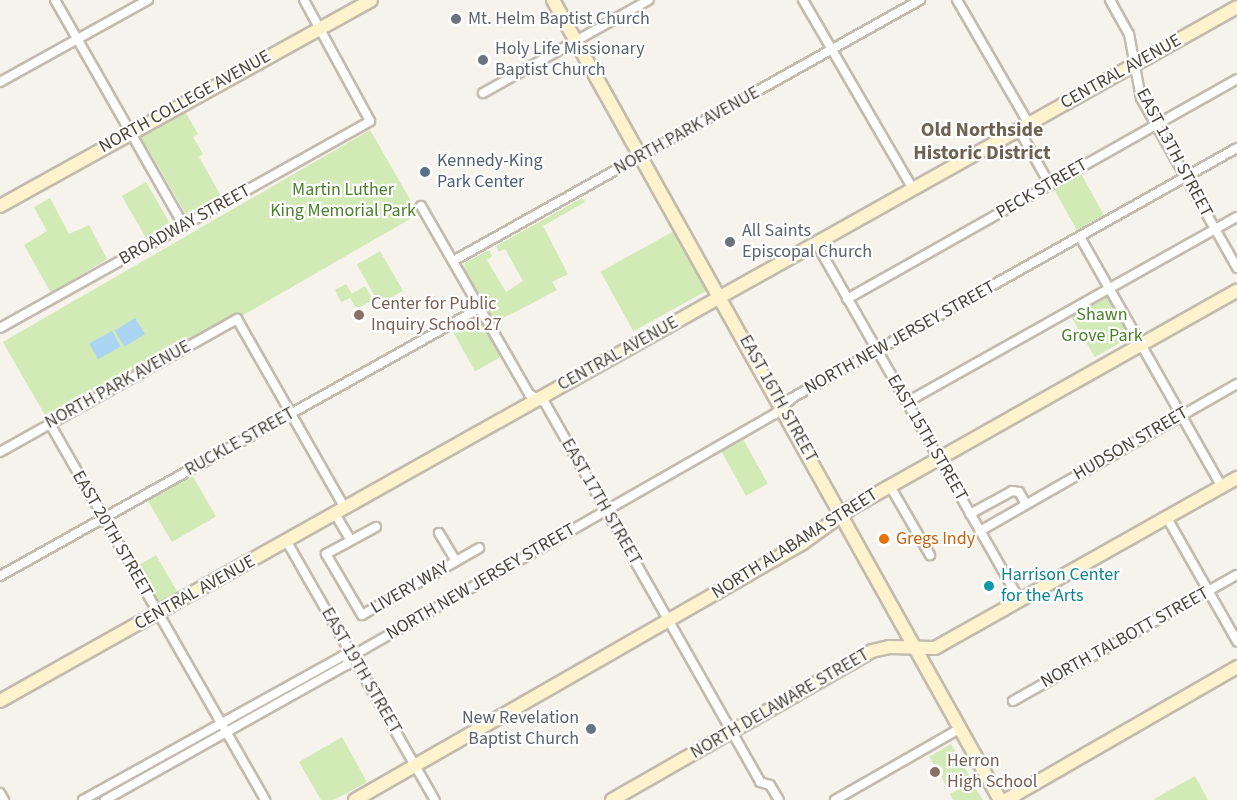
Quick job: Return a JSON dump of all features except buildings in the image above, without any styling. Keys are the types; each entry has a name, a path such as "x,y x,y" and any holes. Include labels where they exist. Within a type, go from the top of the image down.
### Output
{"main road":[{"name":"NORTH COLLEGE AVENUE","path":"0,206 371,0"},
{"name":"EAST 16TH STREET","path":"553,0 722,296 781,407 1000,800"},
{"name":"CENTRAL AVENUE","path":"0,701 1237,7"},
{"name":"NORTH ALABAMA STREET","path":"354,800 803,543 842,514 890,486 1237,291"},
{"name":"NORTH DELAWARE STREET","path":"612,800 877,649 935,648 1237,478"},
{"path":"1006,800 1237,667"}],"street":[{"path":"55,0 184,226"},
{"path":"0,82 148,0"},
{"path":"304,0 320,27"},
{"path":"483,93 649,0"},
{"path":"803,0 913,189"},
{"name":"NORTH PARK AVENUE","path":"453,261 920,0"},
{"path":"957,0 1024,127 1050,185"},
{"name":"EAST 13TH STREET","path":"1110,0 1129,34 1140,95 1237,268"},
{"name":"BROADWAY STREET","path":"0,328 370,121 320,27"},
{"name":"PECK STREET","path":"847,298 1237,79"},
{"name":"NORTH NEW JERSEY STREET","path":"83,800 343,656 350,657 606,510 877,350 1237,148"},
{"name":"EAST 17TH STREET","path":"421,206 529,394 545,403 760,782 770,785 778,800"},
{"path":"907,402 1237,217"},
{"path":"1080,237 1222,487"},
{"name":"EAST 15TH STREET","path":"816,243 1020,600"},
{"name":"RUCKLE STREET","path":"0,576 480,308"},
{"name":"NORTH PARK AVENUE","path":"0,452 237,319 292,414"},
{"name":"HUDSON STREET","path":"980,531 1237,384"},
{"path":"292,414 340,511 350,539 376,527"},
{"name":"EAST 20TH STREET","path":"50,424 265,800"},
{"path":"890,486 930,555"},
{"path":"970,514 1012,490 1019,492 1026,504"},
{"path":"1167,518 1237,640"},
{"name":"LIVERY WAY","path":"439,533 456,561"},
{"name":"LIVERY WAY","path":"350,539 326,554 362,615 479,548"},
{"name":"EAST 19TH STREET","path":"287,542 350,657 435,800"},
{"name":"NORTH TALBOTT STREET","path":"1013,701 1237,575"},
{"name":"NORTH NEW JERSEY STREET","path":"105,800 347,665 350,657"},
{"path":"835,800 959,729"},
{"path":"0,793 4,800"}],"green space":[{"path":"185,111 198,134 193,137 203,154 199,157 221,196 187,216 141,137"},
{"name":"Martin Luther King Memorial Park","path":"370,130 419,214 51,426 3,342"},
{"path":"1080,172 1104,215 1077,230 1053,187"},
{"path":"146,182 170,224 146,238 122,196"},
{"path":"50,198 69,234 89,225 107,259 51,293 24,245 47,231 34,207"},
{"path":"582,198 585,202 543,226 568,274 552,282 557,290 494,323 464,270 465,263 489,250 492,256 487,260 506,292 523,281 505,249 499,252 496,246"},
{"path":"674,231 707,290 633,331 601,272"},
{"path":"380,251 403,291 380,304 357,264"},
{"path":"346,284 352,294 365,286 373,300 356,309 350,298 341,302 335,290"},
{"name":"Shawn Grove Park","path":"1109,296 1132,336 1095,357 1072,318"},
{"path":"478,317 500,357 475,371 453,331"},
{"path":"743,439 768,484 746,496 721,451"},
{"path":"192,475 216,517 172,542 148,500"},
{"path":"156,555 178,592 158,603 137,566"},
{"path":"342,737 367,782 334,800 321,800 299,762"},
{"path":"951,744 969,775 947,788 929,756"},
{"path":"1195,776 1208,800 1154,799"},
{"path":"971,782 983,800 953,800 950,794"}],"water":[{"path":"135,318 145,334 125,347 115,331"},
{"path":"112,331 121,347 98,359 89,344"}],"place":[{"name":"Mt. Helm Baptist Church","path":"456,19"},
{"name":"Holy Life Missionary Baptist Church","path":"483,60"},
{"name":"Kennedy-King Park Center","path":"425,172"},
{"name":"All Saints Episcopal Church","path":"730,242"},
{"name":"Center for Public Inquiry School 27","path":"359,315"},
{"name":"Gregs Indy","path":"884,539"},
{"name":"Harrison Center for the Arts","path":"989,586"},
{"name":"New Revelation Baptist Church","path":"591,729"},
{"name":"Herron High School","path":"935,772"}],"district":[{"name":"Old Northside Historic District","path":"982,142"}]}
